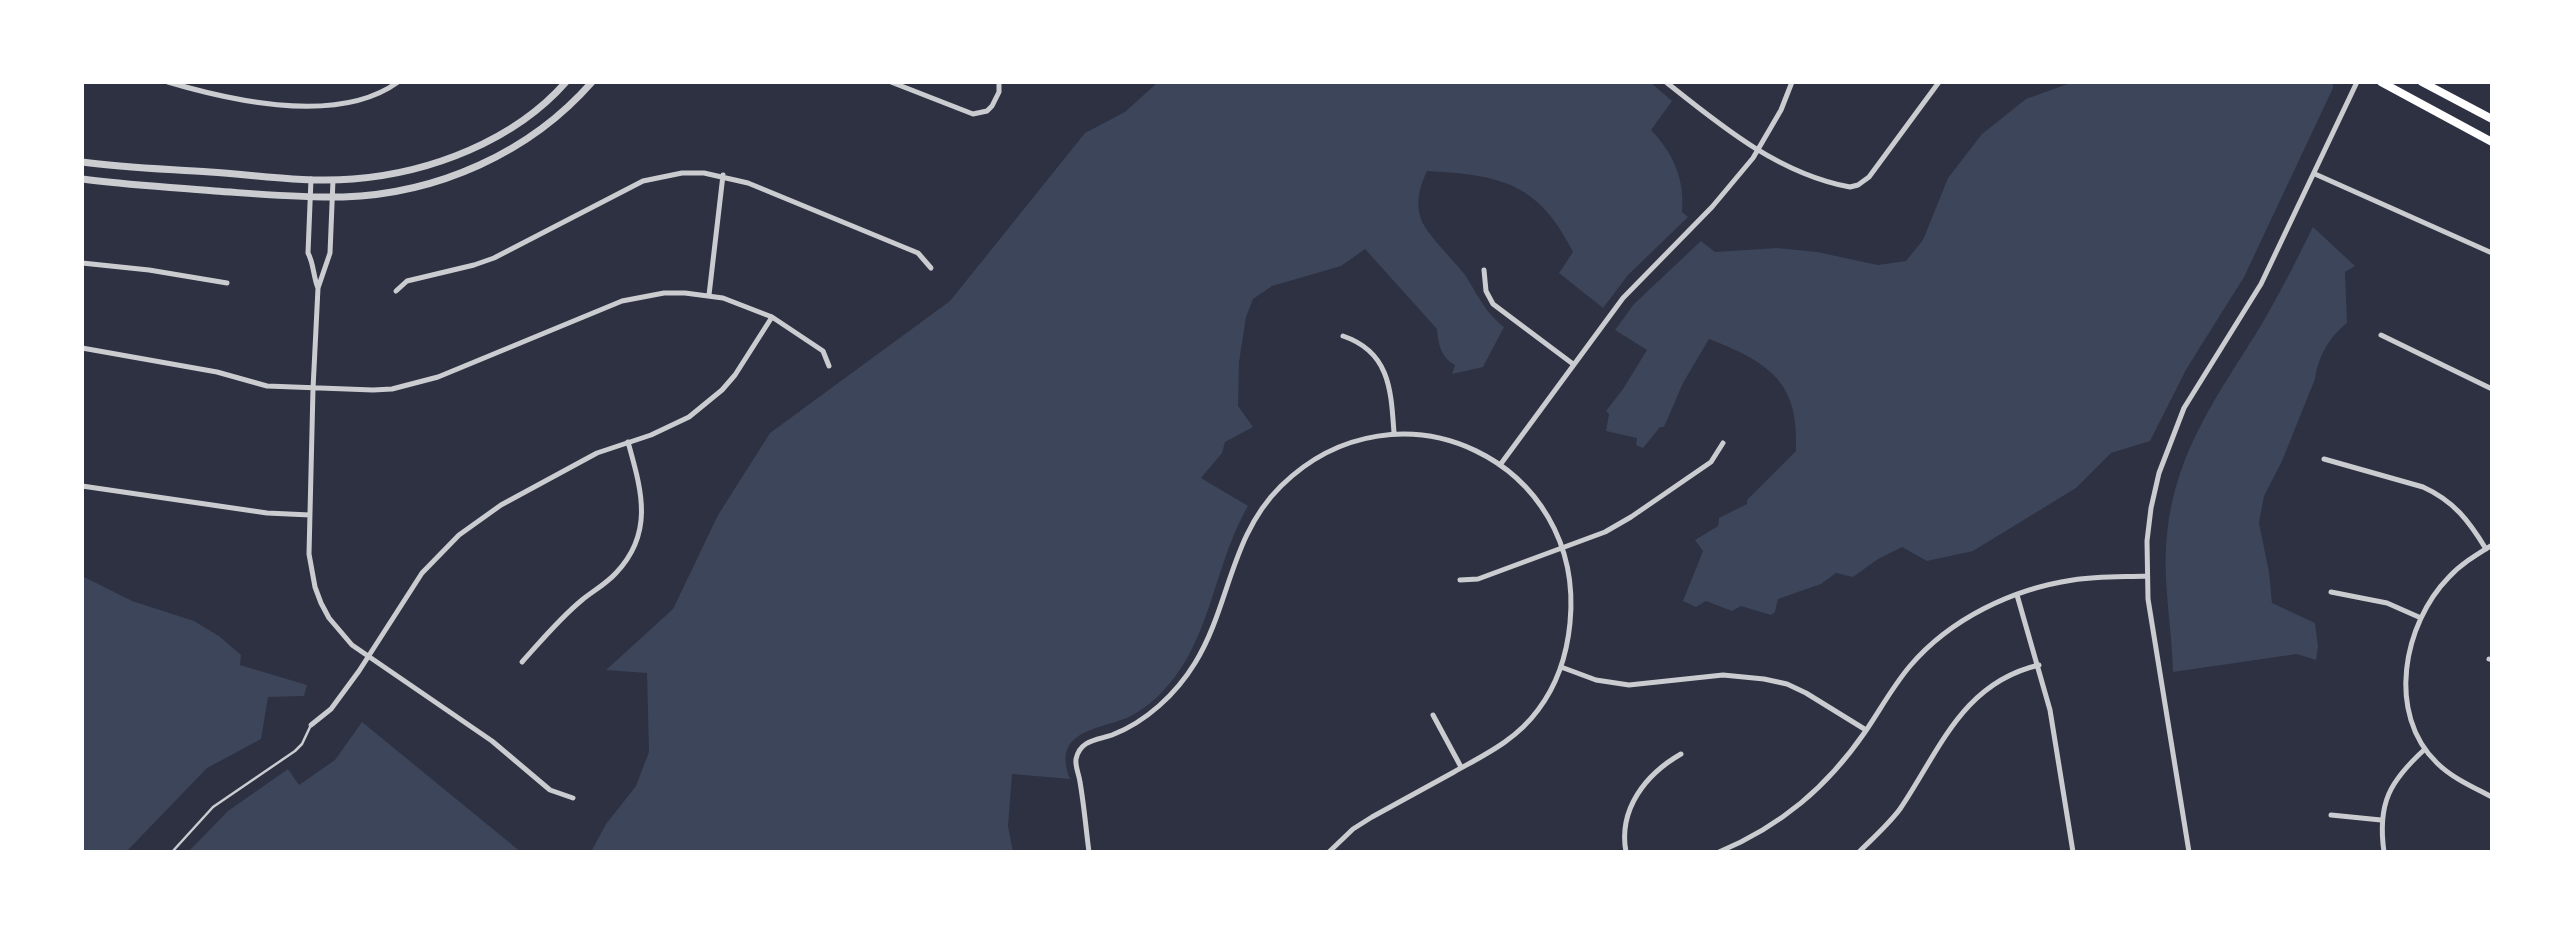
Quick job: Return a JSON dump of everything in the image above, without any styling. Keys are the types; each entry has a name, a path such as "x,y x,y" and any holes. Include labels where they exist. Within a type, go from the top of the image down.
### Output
{"main road":[{"path":"2381,82 2492,142"},
{"path":"2422,82 2492,119"}],"street":[{"path":"168,82 219,97 315,107 355,103 398,82"},
{"path":"82,162 333,180 387,175 453,157 512,127 539,109 566,82"},
{"path":"82,178 285,197 332,197 387,192 446,179 492,161 540,130 592,82"},
{"path":"891,82 973,114 987,111 992,106 999,92 999,82"},
{"path":"1666,82 1706,114 1791,169 1850,187 1858,186 1869,177 1939,82"},
{"path":"1500,465 1623,298 1712,207 1758,150 1781,110 1792,82"},
{"path":"2189,852 2152,625 2147,576 2151,508 2172,434 2196,388 2261,284 2357,82"},
{"path":"396,291 407,281 494,258 643,181 682,173 723,175 748,183 918,253 931,268"},
{"path":"2315,174 2492,253"},
{"path":"709,295 723,175"},
{"path":"311,179 308,253 313,261 318,288"},
{"path":"333,180 330,253 318,288 313,389 310,563 321,603 340,633 368,657 492,741 550,790 573,798"},
{"path":"313,261 325,262"},
{"path":"82,263 149,270 227,283"},
{"path":"1484,270 1486,291 1493,304 1573,364"},
{"path":"82,348 217,372 267,386 373,390 411,385 622,301 664,293 709,295 740,303 772,317 823,351 828,366"},
{"path":"311,725 331,709 422,573 459,535 501,505 597,453 672,426 705,405 735,375 772,317"},
{"path":"2381,335 2492,389"},
{"path":"1343,337 1370,350 1381,365 1391,396 1394,433"},
{"path":"1089,852 1076,767 1079,751 1089,741 1113,735 1143,719 1165,701 1184,680 1205,644 1247,530 1280,486 1304,466 1333,449 1361,438 1394,433 1421,434 1449,440 1476,450 1520,481 1551,522 1562,547 1570,577 1572,606 1569,635 1561,667 1556,681 1538,710 1497,749 1372,817 1353,829 1329,852"},
{"path":"522,662 568,613 616,573 633,548 639,532 642,505 641,489 628,442"},
{"path":"1460,580 1478,579 1605,531 1631,517 1711,462 1723,443"},
{"path":"2324,459 2439,494 2464,514 2489,547 2464,563 2447,579 2421,618 2409,651 2406,696 2411,721 2425,749 2436,763 2451,775 2492,797"},
{"path":"82,486 267,513 310,515"},
{"path":"1719,852 1762,832 1801,806 1836,771 1895,686 1929,646 1967,617 2017,595 2073,580 2147,576"},
{"path":"2331,592 2386,603 2421,618"},
{"path":"2017,595 2050,710 2073,852"},
{"path":"1859,852 1886,827 1942,739 1971,700 2001,679 2024,668 2039,665"},
{"path":"1561,667 1596,680 1629,685 1723,675 1764,678 1806,693 1866,730"},
{"path":"1433,716 1461,768"},
{"path":"2384,852 2381,820 2386,797 2395,778 2425,749"},
{"path":"1626,852 1625,830 1629,811 1637,794 1664,764 1681,754"},
{"path":"2331,815 2381,820"}],"lane":[{"path":"172,852 213,807 295,751 302,744 311,725"}],"shaded area":[{"path":"1158,82 1650,82 1672,101 1651,130 1666,148 1676,167 1682,188 1682,212 1688,217 1628,275 1603,308 1559,273 1573,252 1546,210 1531,197 1496,180 1427,171 1418,200 1421,219 1434,239 1465,275 1486,309 1504,327 1483,367 1452,374 1455,365 1443,354 1437,329 1365,249 1341,266 1272,286 1253,299 1246,317 1239,362 1238,406 1253,427 1225,442 1222,453 1201,478 1248,506 1227,552 1192,650 1163,691 1143,709 1129,717 1092,729 1072,741 1067,750 1066,763 1070,779 1012,774 1008,826 1013,852 591,852 606,824 636,786 649,752 647,673 606,670 673,609 718,515 770,433 950,301 1085,133 1125,112"},
{"path":"2073,82 2333,82 2333,88 2244,277 2187,368 2150,441 2111,453 2076,488 1973,551 1927,561 1902,547 1878,559 1853,577 1836,573 1821,584 1778,599 1775,612 1771,615 1741,606 1732,611 1706,601 1696,607 1683,601 1703,551 1695,540 1718,526 1719,518 1747,504 1747,500 1796,451 1794,416 1782,385 1765,367 1709,339 1683,383 1664,427 1660,427 1643,448 1636,445 1637,438 1606,431 1609,414 1606,411 1647,350 1615,330 1634,304 1701,241 1715,252 1777,248 1817,252 1878,265 1906,261 1923,240 1948,178 1982,134 2026,99"},
{"path":"2313,227 2355,266 2345,272 2347,323 2330,341 2322,355 2282,461 2264,496 2259,523 2272,603 2315,623 2318,647 2316,660 2297,654 2173,672 2166,551 2172,503 2180,475 2202,422 2270,310"},
{"path":"82,576 132,601 194,621 219,636 241,655 240,665 307,685 304,696 268,697 261,739 207,768 126,852 82,852"},
{"path":"362,722 521,852 188,852 228,811 288,769 299,785 335,760"}]}
